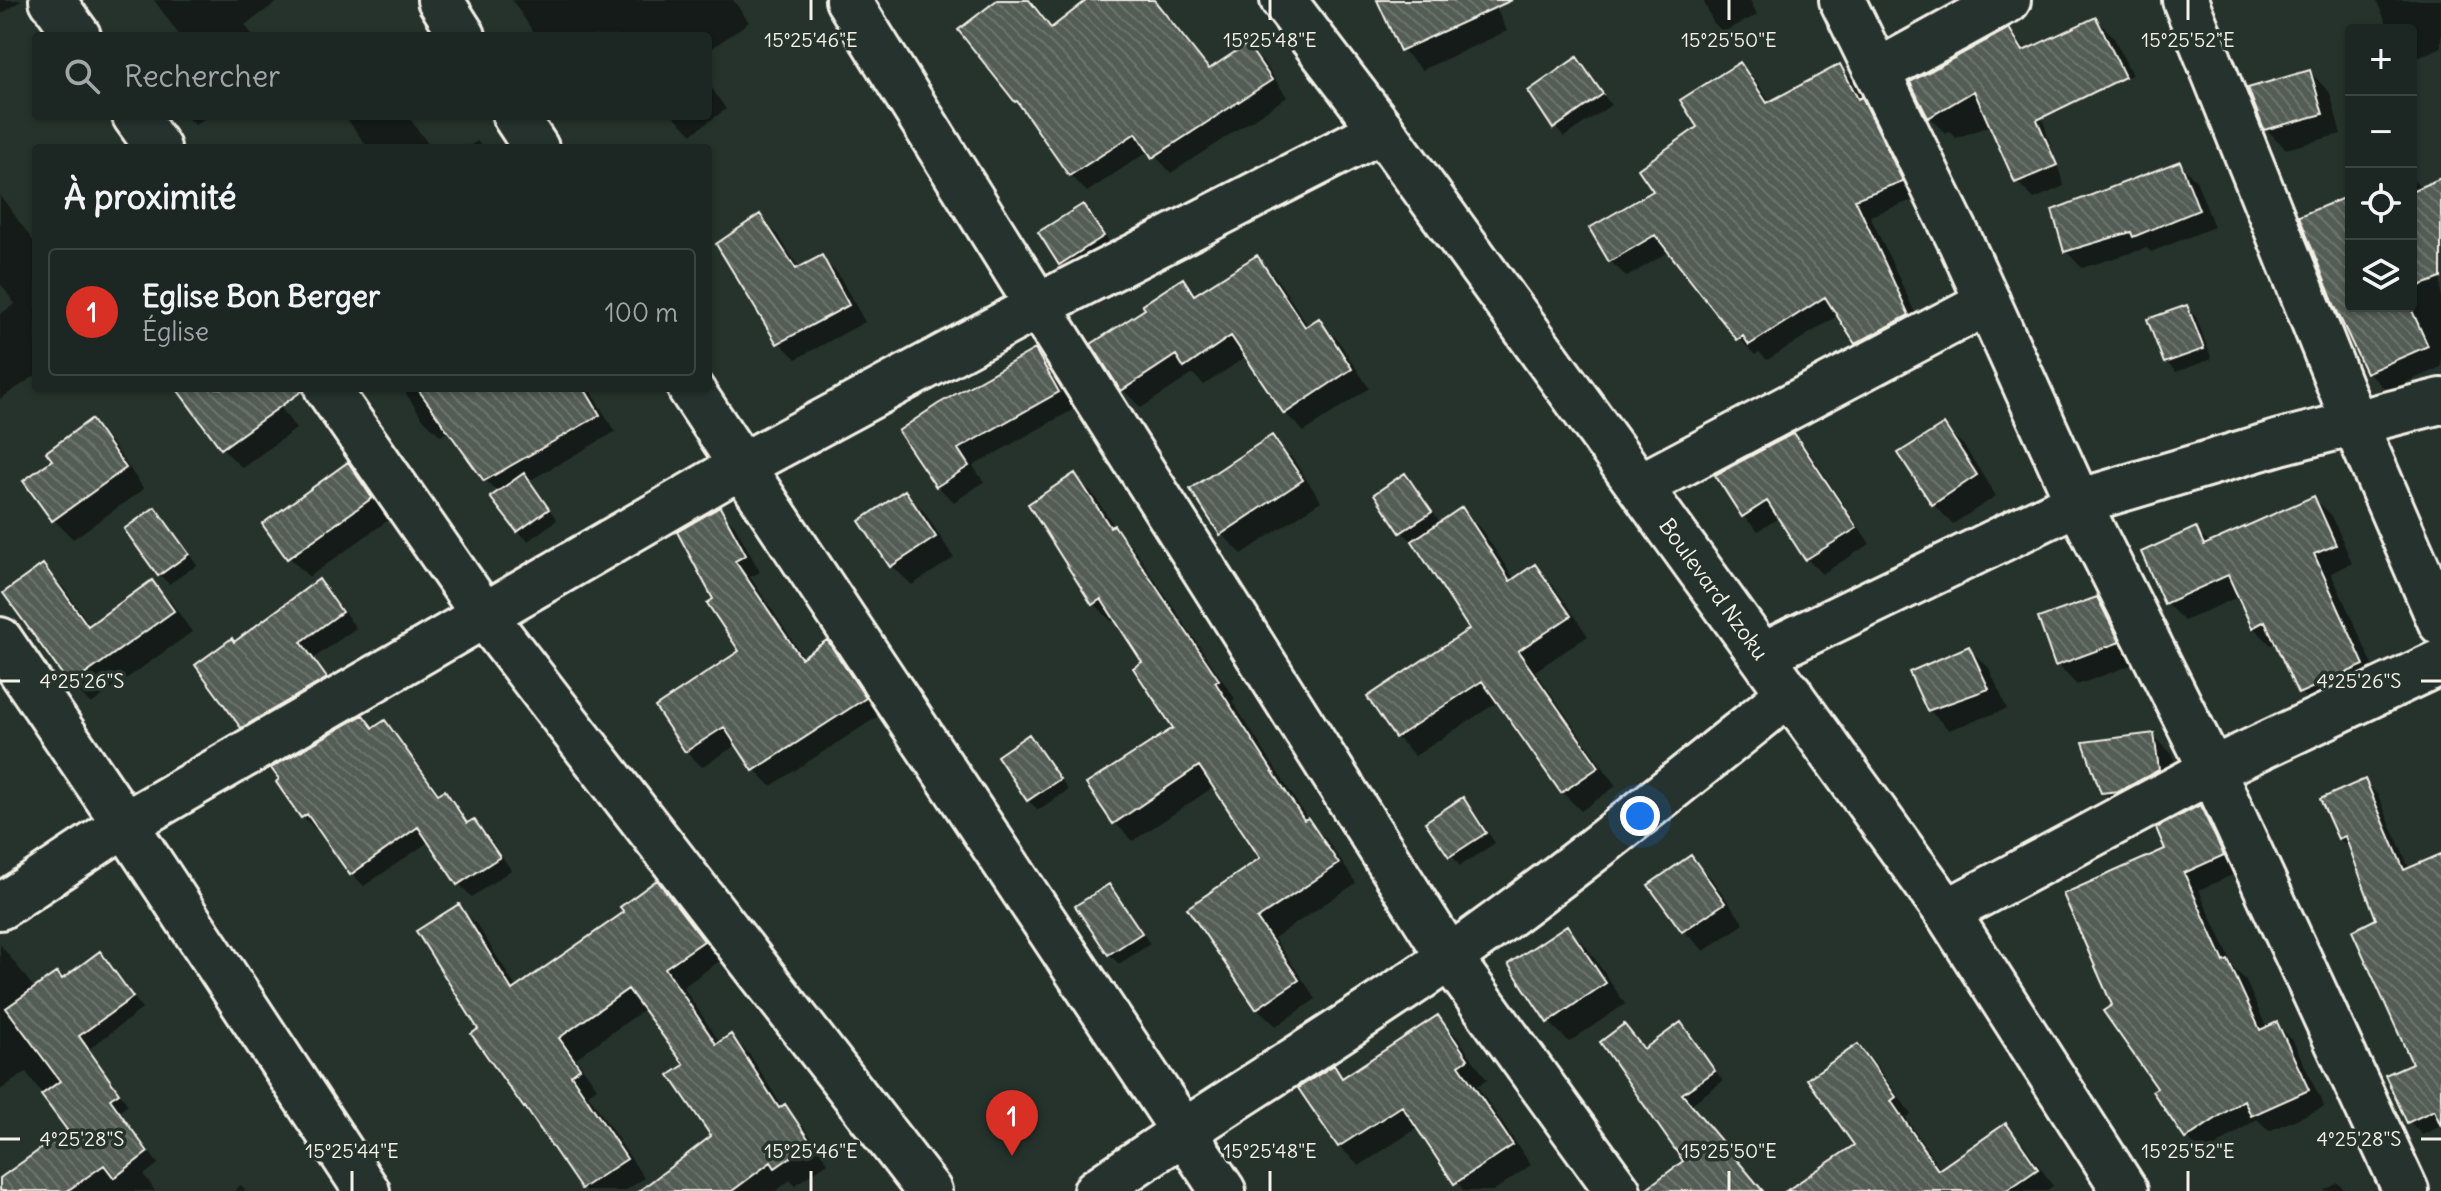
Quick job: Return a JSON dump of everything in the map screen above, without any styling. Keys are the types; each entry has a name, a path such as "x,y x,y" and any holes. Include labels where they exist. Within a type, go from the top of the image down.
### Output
{"street":[{"path":"52,0 75,32"},
{"path":"440,0 460,32"},
{"path":"848,0 1449,957 1618,1191"},
{"name":"Boulevard Nzoku","path":"1283,0 1382,130 1947,912 2125,1191"},
{"path":"1842,0 1988,302 2078,502 2212,770 2406,1191"},
{"path":"1877,72 2008,0"},
{"path":"2185,0 2355,424 2440,616"},
{"path":"138,120 155,144"},
{"path":"518,120 533,144"},
{"path":"0,907 125,824 741,466 1038,306 1382,130"},
{"path":"1640,486 1988,302"},
{"path":"330,392 484,615 929,1191"},
{"path":"693,392 1223,1191"},
{"path":"1762,655 2078,502 2280,442 2441,401"},
{"path":"0,640 367,1191"},
{"path":"1947,912 2212,770 2441,662"},
{"path":"1096,1191 1449,957 1623,828 1790,693"}],"building":[{"path":"997,0 1029,0 1051,28 1087,0 1154,0 1209,69 1247,44 1272,80 1152,158 1136,133 1069,176 1017,101 958,30"},
{"path":"1377,0 1512,0 1400,51"},
{"path":"2096,17 2125,77 2037,120 2057,165 2015,183 1974,91 1928,118 1910,82 2009,28 2023,51"},
{"path":"1577,57 1603,94 1553,129 1528,91"},
{"path":"1740,62 1767,103 1840,64 1858,99 1862,97 1903,181 1855,199 1909,315 1855,344 1825,297 1749,345 1743,336 1737,340 1655,235 1609,262 1589,228 1653,191 1638,169 1697,127 1680,100"},
{"path":"2310,70 2323,114 2264,130 2248,88"},
{"path":"2180,161 2199,210 2133,237 2131,232 2064,252 2052,210"},
{"path":"2441,178 2441,278 2417,287 2417,240 2417,188"},
{"path":"2345,197 2345,312 2413,312 2428,346 2366,373 2336,309 2299,216"},
{"path":"1083,204 1104,236 1059,265 1038,232"},
{"path":"760,214 796,269 822,255 849,305 777,344 716,244"},
{"path":"1257,255 1305,327 1319,318 1352,369 1284,414 1231,336 1184,368 1176,355 1121,391 1091,344 1145,309 1142,305 1183,278 1194,295"},
{"path":"2187,305 2204,349 2164,363 2147,319"},
{"path":"1035,349 1059,392 958,449 969,466 936,487 898,431 938,404"},
{"path":"179,392 301,392 221,449"},
{"path":"420,392 586,392 600,415 484,481"},
{"path":"91,419 126,468 52,521 23,481 52,460 46,452"},
{"path":"1944,424 1977,475 1932,505 1898,453"},
{"path":"1794,433 1857,528 1805,560 1767,501 1742,517 1715,475"},
{"path":"1272,435 1303,480 1220,535 1190,489"},
{"path":"348,462 372,498 287,559 262,524"},
{"path":"524,473 549,509 517,532 490,497"},
{"path":"1075,473 1219,680 1215,682 1304,820 1308,818 1339,864 1257,919 1299,980 1256,1009 1187,908 1260,858 1199,766 1113,824 1086,784 1173,728 1133,668 1142,662 1101,599 1092,605 1028,504"},
{"path":"1405,473 1432,512 1400,533 1374,494"},
{"path":"905,490 936,537 890,567 859,521"},
{"path":"2314,496 2336,545 2314,554 2364,665 2298,694 2265,621 2252,628 2228,575 2164,604 2141,552 2196,527 2204,545"},
{"path":"155,507 189,554 158,576 124,529"},
{"path":"720,507 746,555 735,561 801,658 827,640 866,698 753,771 724,727 685,752 655,707 739,651 707,603 713,599 677,532"},
{"path":"1462,507 1510,581 1535,564 1571,616 1518,651 1599,767 1561,793 1482,681 1395,738 1367,697 1469,629 1412,541"},
{"path":"43,564 88,626 152,580 174,611 70,685 3,593"},
{"path":"319,579 342,612 301,642 327,678 241,728 195,665 232,638 234,642"},
{"path":"2097,597 2120,642 2055,666 2038,618"},
{"path":"1969,646 1989,689 1927,711 1909,672"},
{"path":"363,715 373,728 385,720 438,794 445,790 467,823 474,819 500,857 457,885 418,827 350,875 307,814 301,818 276,782 279,779 271,768"},
{"path":"2154,733 2159,770 2120,791 2101,793 2083,742"},
{"path":"1029,734 1060,779 1027,801 997,756"},
{"path":"2365,779 2404,870 2441,854 2441,1126 2434,1110 2407,1123 2385,1075 2412,1063 2352,931 2376,919 2345,836 2338,839 2320,799"},
{"path":"1463,797 1486,833 1449,857 1425,822"},
{"path":"2200,805 2224,855 2184,873 2224,962 2228,960 2260,1030 2277,1022 2309,1090 2251,1116 2244,1100 2185,1139 2152,1091 2157,1088 2103,1011 2112,1005 2063,894 2165,849 2156,828"},
{"path":"1691,855 1725,903 1682,932 1648,885"},
{"path":"657,880 704,941 665,968 716,1044 731,1034 779,1108 785,1104 811,1143 775,1168 771,1162 732,1191 639,1191 711,1136 669,1075 684,1065 628,989 559,1038 580,1068 571,1075 627,1159 581,1189 471,1034 478,1029 416,931 459,904 512,990 624,912 620,907"},
{"path":"1109,884 1142,933 1108,955 1075,906"},
{"path":"1567,925 1606,983 1547,1023 1508,964"},
{"path":"100,951 133,997 79,1036 119,1093 110,1099 148,1152 114,1178 104,1165 67,1191 0,1191 0,1178 67,1130 41,1095 60,1081 6,1008 57,972 62,979"},
{"path":"1438,1015 1468,1059 1459,1065 1513,1145 1454,1184 1402,1106 1338,1147 1298,1088 1334,1065 1342,1078"},
{"path":"1681,1022 1715,1071 1682,1094 1763,1191 1643,1191 1683,1161 1600,1042 1624,1024 1644,1049"},
{"path":"1858,1044 1896,1097 1891,1101 1938,1170 2006,1123 2038,1169 2006,1191 1786,1191 1854,1145 1807,1079"}],"place":[{"name":"Eglise Bon Berger","path":"1012,1156"}]}
